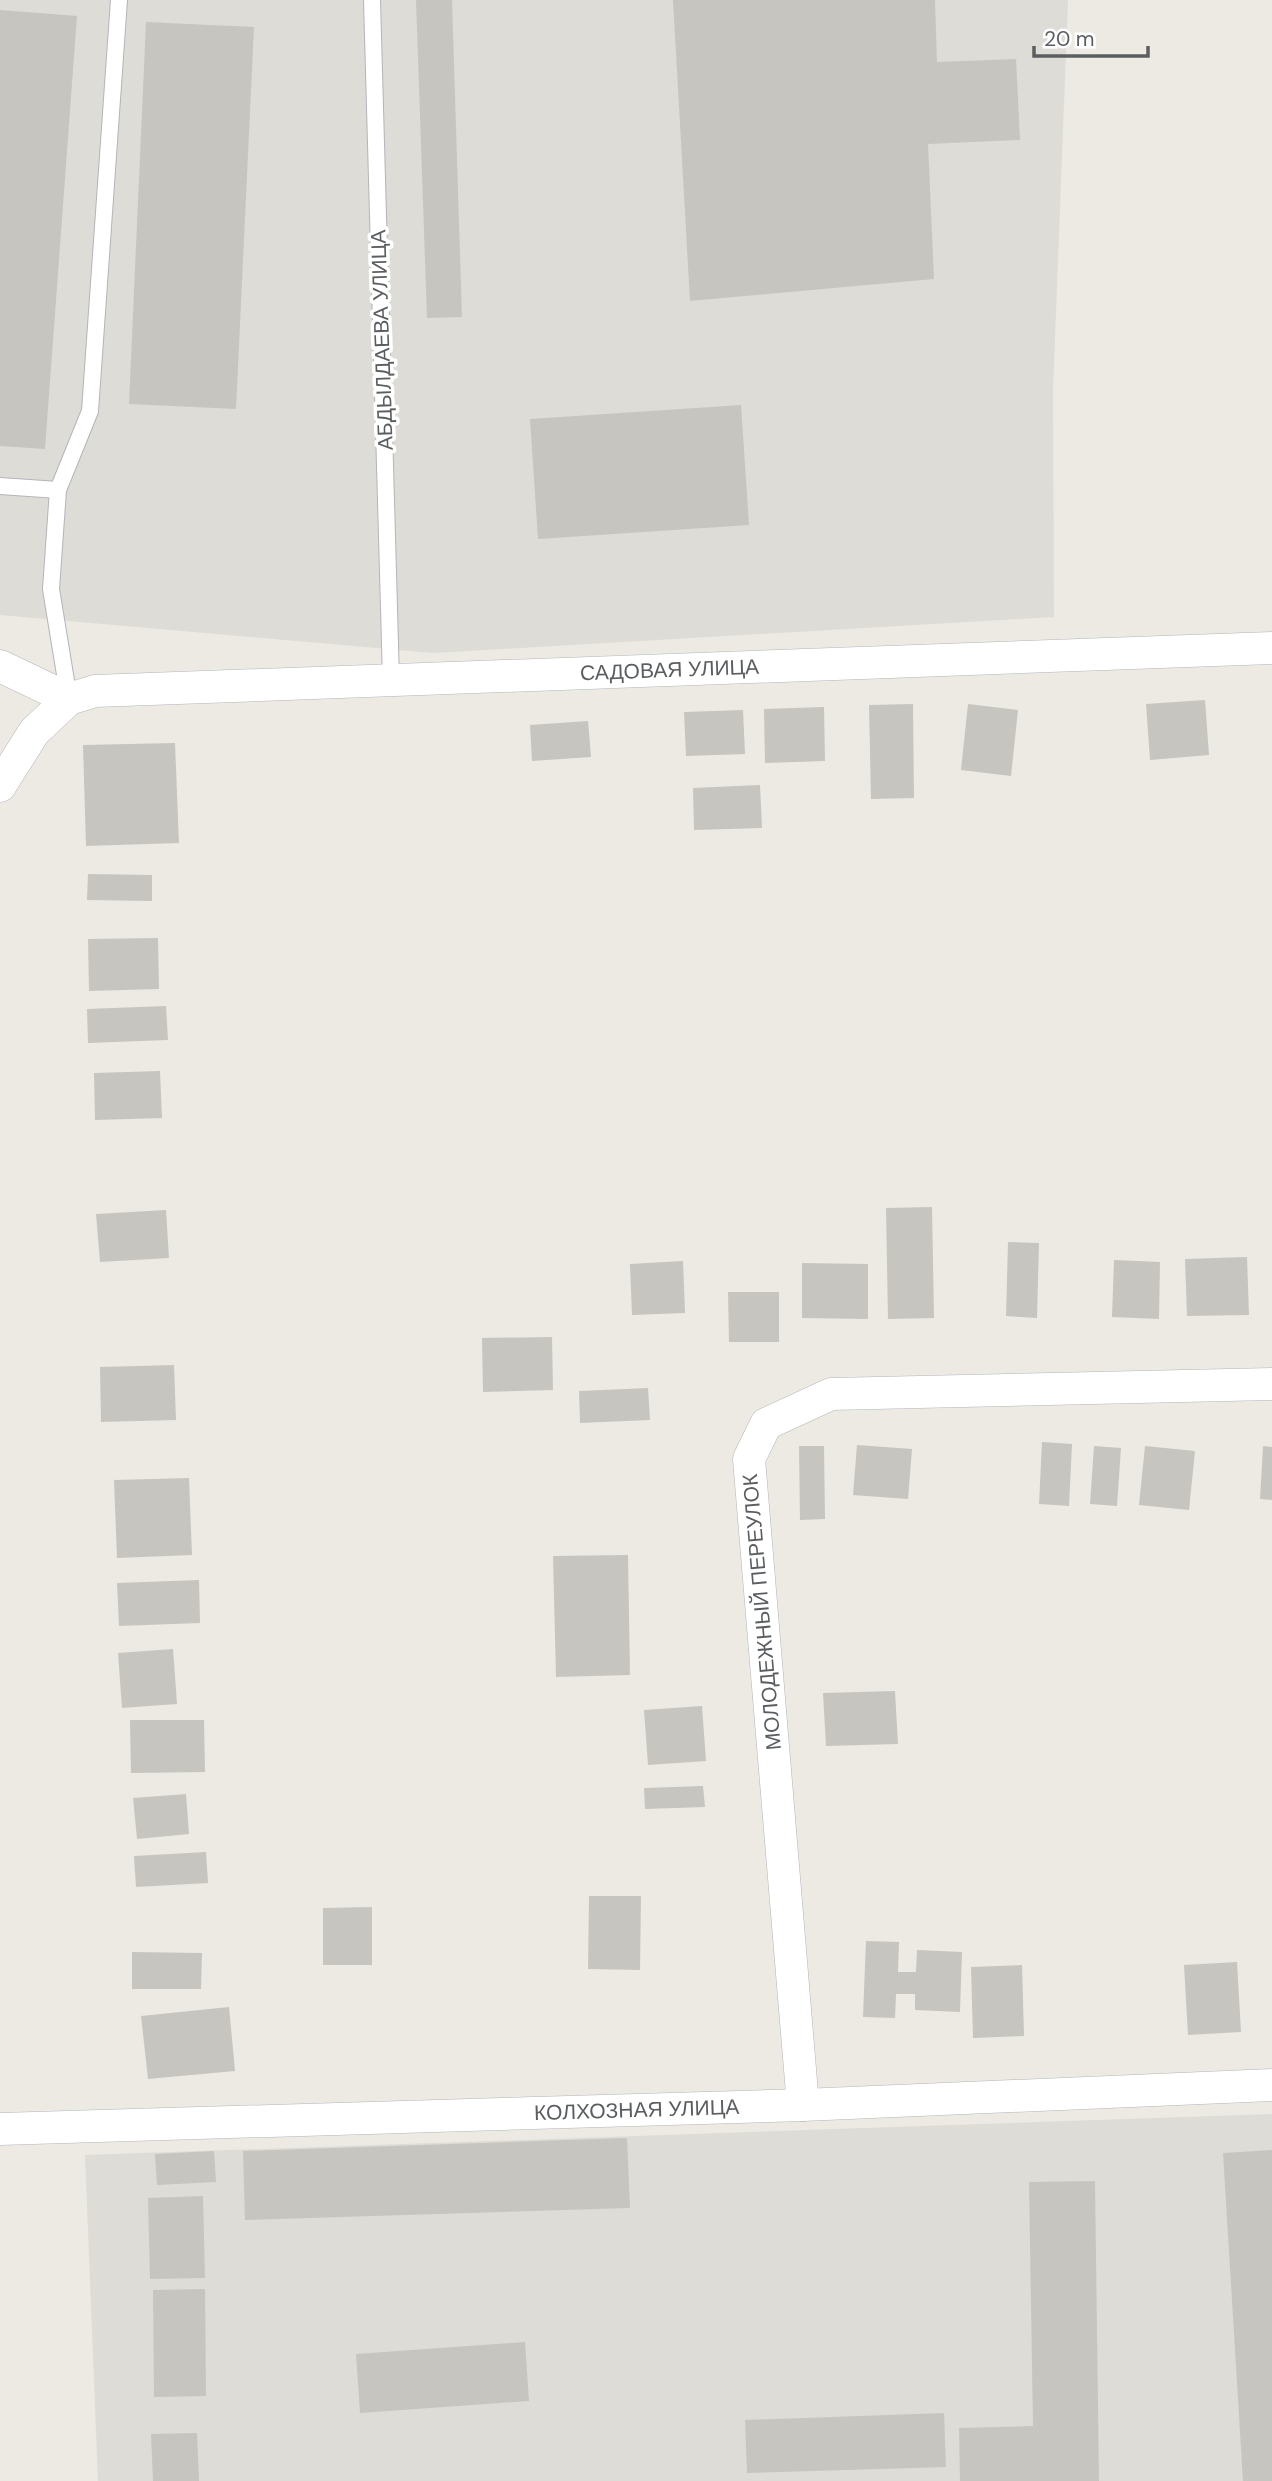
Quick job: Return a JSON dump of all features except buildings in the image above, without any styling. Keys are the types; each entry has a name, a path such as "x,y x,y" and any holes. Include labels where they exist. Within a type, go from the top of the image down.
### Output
{"street":[{"name":"САДОВАЯ УЛИЦА","path":"69,699 95,691 1272,648"},
{"path":"0,666 69,699 34,732 0,786"},
{"name":"МОЛОДЕЖНЫЙ ПЕРЕУЛОК","path":"803,2105 749,1459 766,1424 831,1394 1272,1384"},
{"name":"КОЛХОЗНАЯ УЛИЦА","path":"0,2129 803,2105 1272,2085"}],"lane":[{"path":"69,699 51,589 58,490 90,411 119,0"},
{"name":"АБДЫЛДАЕВА УЛИЦА","path":"372,0 391,680"},
{"path":"0,486 58,490"}],"shaded area":[{"path":"0,0 1068,0 1053,391 1054,617 433,653 0,615"},
{"path":"1272,2114 1272,2481 98,2481 85,2155"}]}
